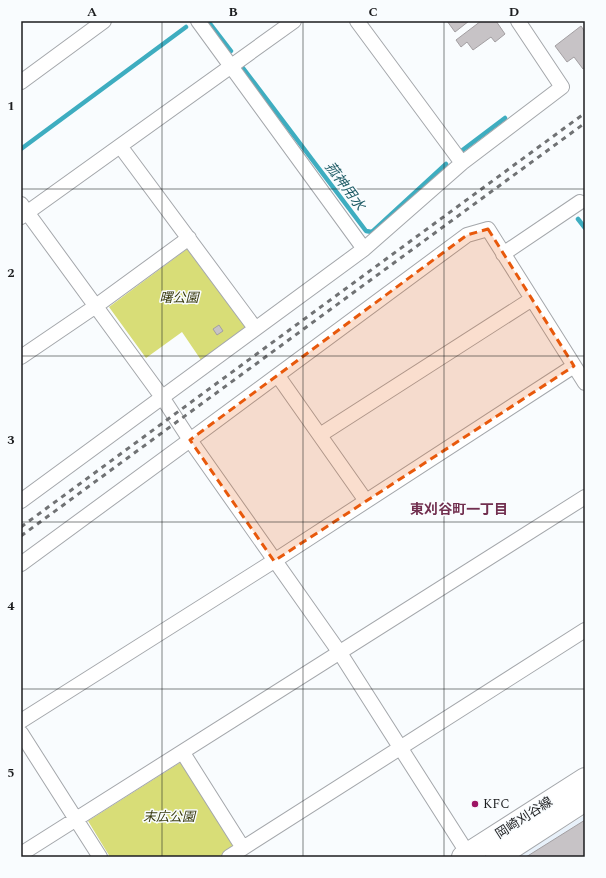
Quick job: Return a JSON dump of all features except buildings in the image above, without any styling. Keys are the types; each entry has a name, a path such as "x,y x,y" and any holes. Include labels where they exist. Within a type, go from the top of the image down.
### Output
{"main road":[{"name":"岡崎刈谷線","path":"467,856 585,779"},
{"name":"岡崎刈谷線","path":"497,857 585,800"}],"street":[{"path":"21,82 104,21"},
{"path":"198,21 364,249"},
{"path":"294,21 120,146 23,212 96,306 162,397 190,440 340,654 467,856"},
{"path":"357,21 462,163"},
{"path":"21,502 364,249 462,163 562,86 518,21"},
{"path":"120,146 255,328"},
{"path":"503,254 583,204"},
{"path":"21,564 278,376 467,235 488,229 585,383"},
{"path":"21,357 96,306 189,238"},
{"path":"320,435 532,299"},
{"path":"21,721 274,561 574,366"},
{"path":"278,376 366,501"},
{"path":"21,854 340,654 585,497"},
{"path":"229,857 585,630"},
{"path":"21,733 100,857"},
{"path":"183,753 243,848"}],"highlighted area":[{"path":"488,229 574,366 274,561 190,440 467,235"}],"shaded area":[{"path":"585,815 585,857 518,857"}],"green space":[{"name":"曙公園","path":"187,249 245,327 201,360 182,332 146,358 109,307"},
{"name":"末広公園","path":"181,762 236,846 218,857 110,857 88,821"}],"waterway":[{"name":"菰神用水","path":"208,21 231,51"},
{"name":"菰神用水","path":"21,149 186,27"},
{"name":"菰神用水","path":"243,68 366,231 372,232 446,164"},
{"name":"菰神用水","path":"460,152 505,118"},
{"name":"菰神用水","path":"578,219 585,228"}],"railway":[{"path":"21,527 585,113"},
{"path":"21,536 585,123"}],"place":[{"name":"KFC","path":"475,804"}],"district":[{"name":"東刈谷町一丁目","path":"459,509"}]}
